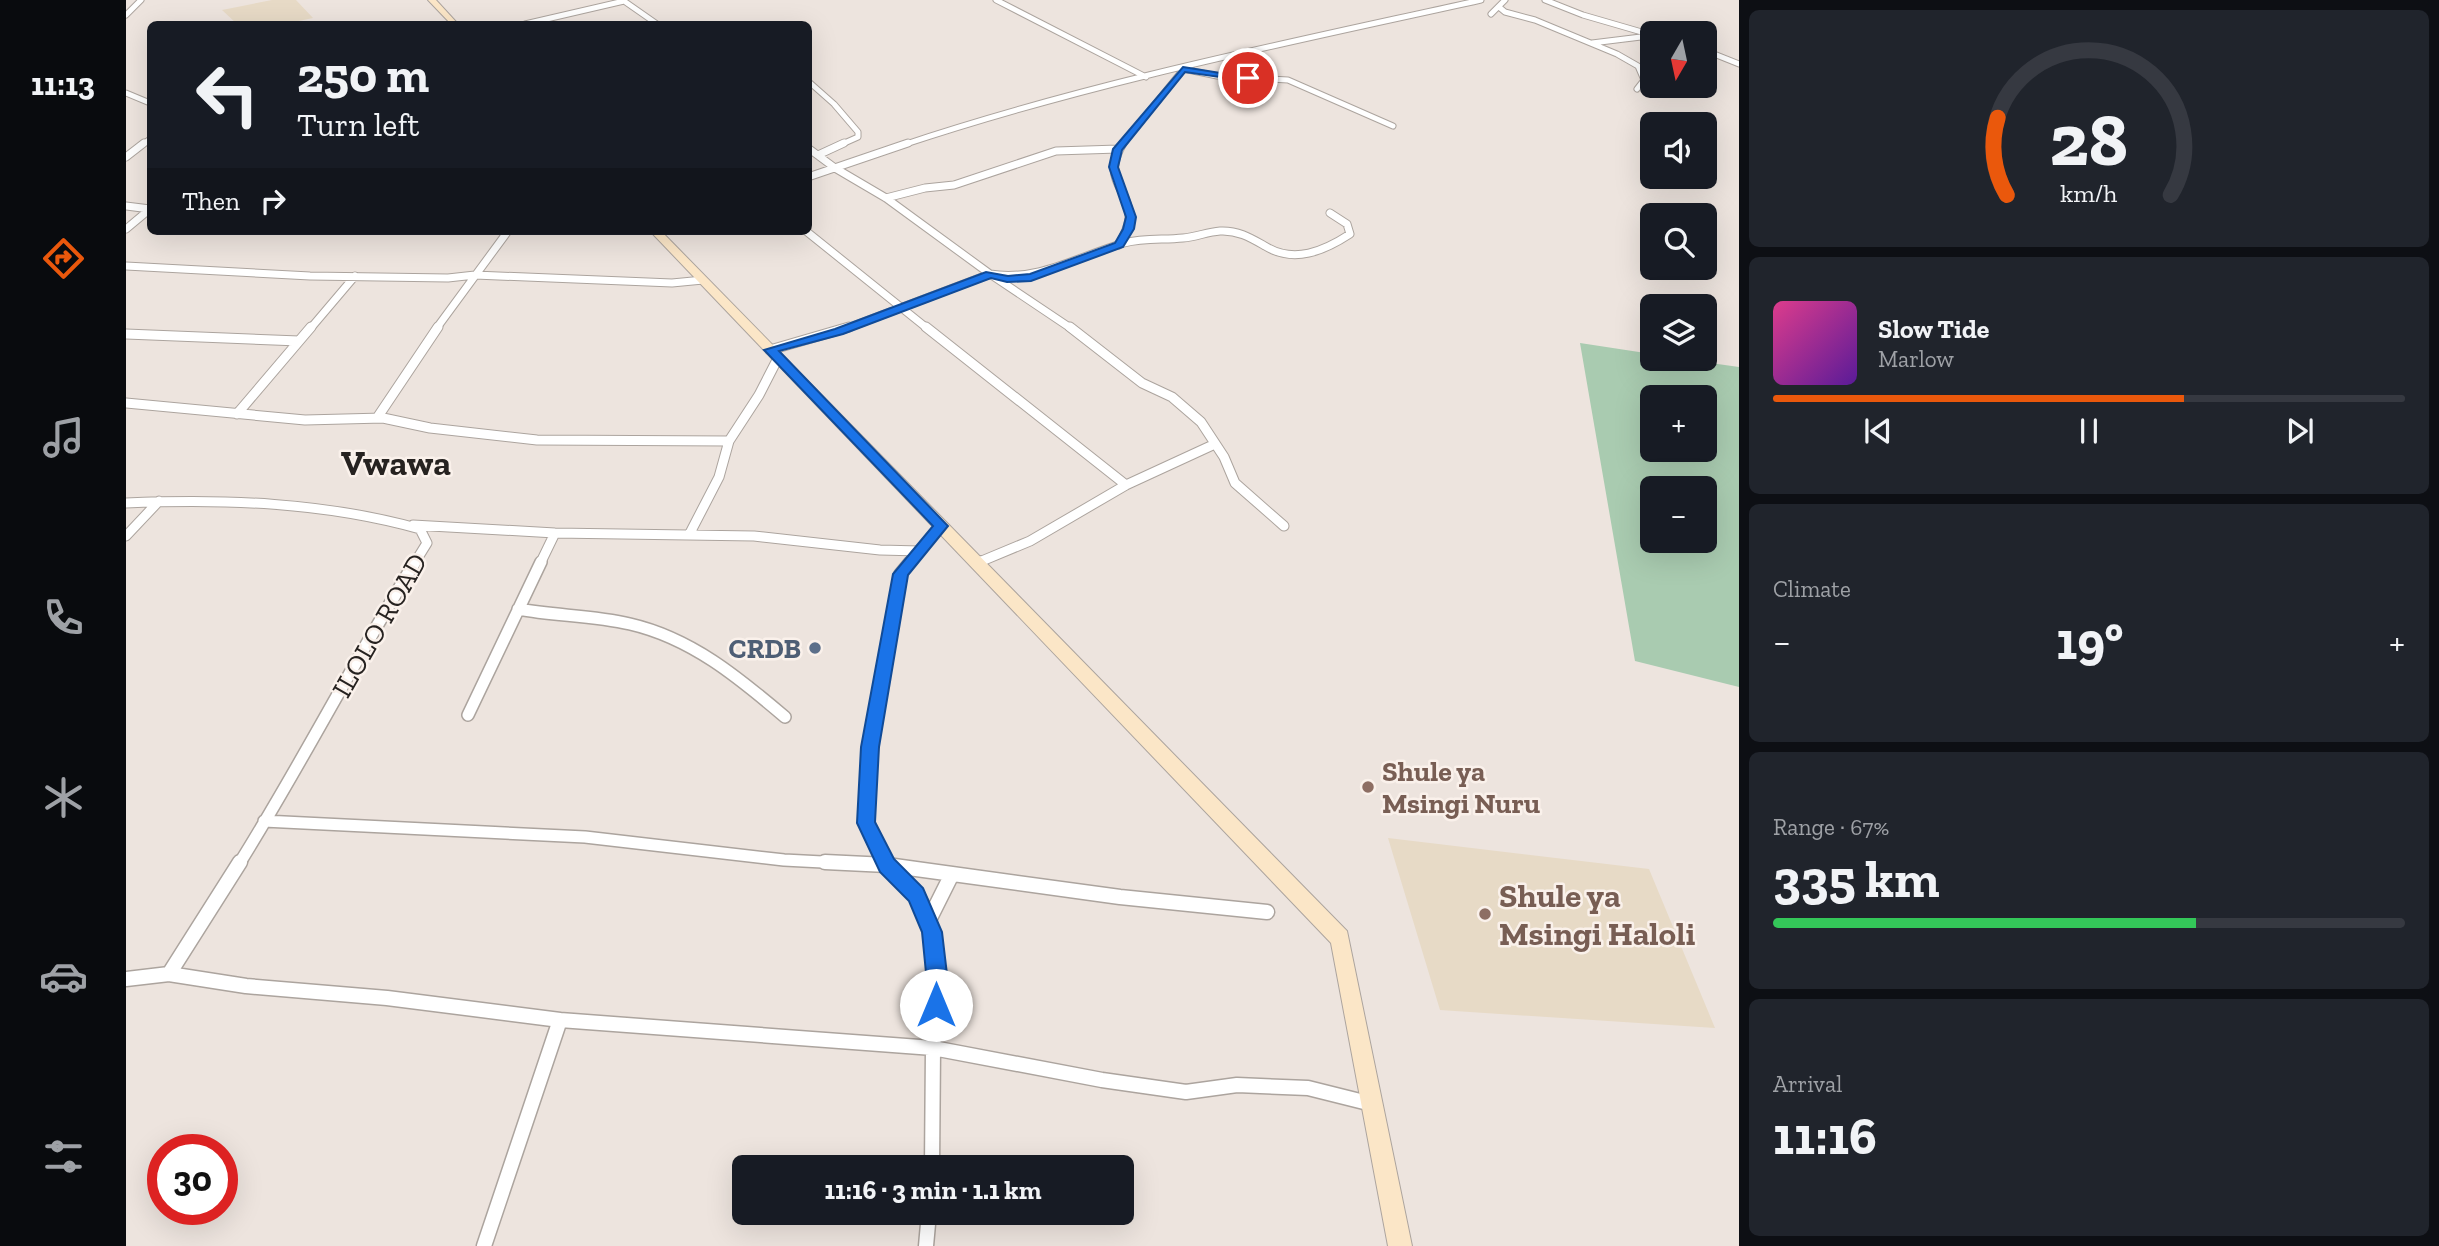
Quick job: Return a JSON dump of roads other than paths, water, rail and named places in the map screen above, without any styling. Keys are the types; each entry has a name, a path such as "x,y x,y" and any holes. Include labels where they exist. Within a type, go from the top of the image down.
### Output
{"street":[{"path":"126,15 141,0"},
{"path":"432,0 452,21"},
{"path":"996,0 1146,77"},
{"path":"812,176 954,127 1034,104 1480,0"},
{"path":"1491,14 1505,0"},
{"path":"1545,0 1583,15 1640,32"},
{"path":"540,21 625,1 653,21"},
{"path":"1499,7 1505,12 1535,20 1590,43 1638,66 1644,80 1637,89"},
{"path":"559,17 564,21"},
{"path":"1590,43 1640,37"},
{"path":"1717,55 1739,64"},
{"path":"1184,68 1217,76 1288,80 1393,126"},
{"path":"1119,245 1129,229 1131,217 1113,167 1118,149 1184,68"},
{"path":"812,85 841,111 859,137 818,155"},
{"path":"126,93 147,102"},
{"path":"126,157 147,141"},
{"path":"886,198 925,188 954,185 1056,150 1118,149"},
{"path":"812,151 835,168 886,198 990,274 1057,317 1142,383 1172,397 1202,422 1235,483 1284,526"},
{"path":"126,206 147,209"},
{"path":"126,229 147,212"},
{"path":"774,354 990,274 1007,279 1031,277 1119,245 1235,230 1253,237 1268,248 1291,256 1312,254 1350,234 1347,224 1330,213"},
{"path":"377,418 505,235"},
{"path":"659,235 1340,938 1400,1246"},
{"path":"811,235 874,283 901,309 1126,485"},
{"path":"126,267 355,276 448,278 475,275 617,282 672,283 703,280"},
{"path":"237,415 355,276"},
{"path":"126,334 299,341"},
{"path":"690,533 719,477 729,441 759,395 774,354"},
{"path":"126,403 305,420 377,418 491,436 537,440 729,441"},
{"path":"977,563 1030,541 1126,485 1215,444"},
{"path":"126,536 159,501"},
{"name":"ILOLO ROAD","path":"126,503 271,501 341,509 421,529 427,543 363,647 326,718 169,974"},
{"path":"408,525 555,533 754,536 880,550 920,551"},
{"path":"932,1155 933,1048 937,983 932,932 916,894 887,865 866,823 870,747 900,574 941,526"},
{"path":"468,715 555,533"},
{"path":"518,609 554,617 629,624 680,639 726,666 785,717"},
{"path":"264,821 585,837 784,860 887,865 1120,897 1267,912"},
{"path":"928,922 952,874"},
{"path":"126,979 169,974 246,986 387,998 561,1020 933,1048 1102,1080 1186,1092 1237,1085 1308,1088 1372,1104"},
{"path":"484,1246 561,1020"},
{"path":"926,1246 928,1225"}],"place":[{"name":"CRDB","path":"815,648"},
{"name":"Shule ya Msingi Nuru","path":"1368,787"},
{"name":"Shule ya Msingi Haloli","path":"1485,914"}],"district":[{"name":"Vwawa","path":"396,463"}]}
